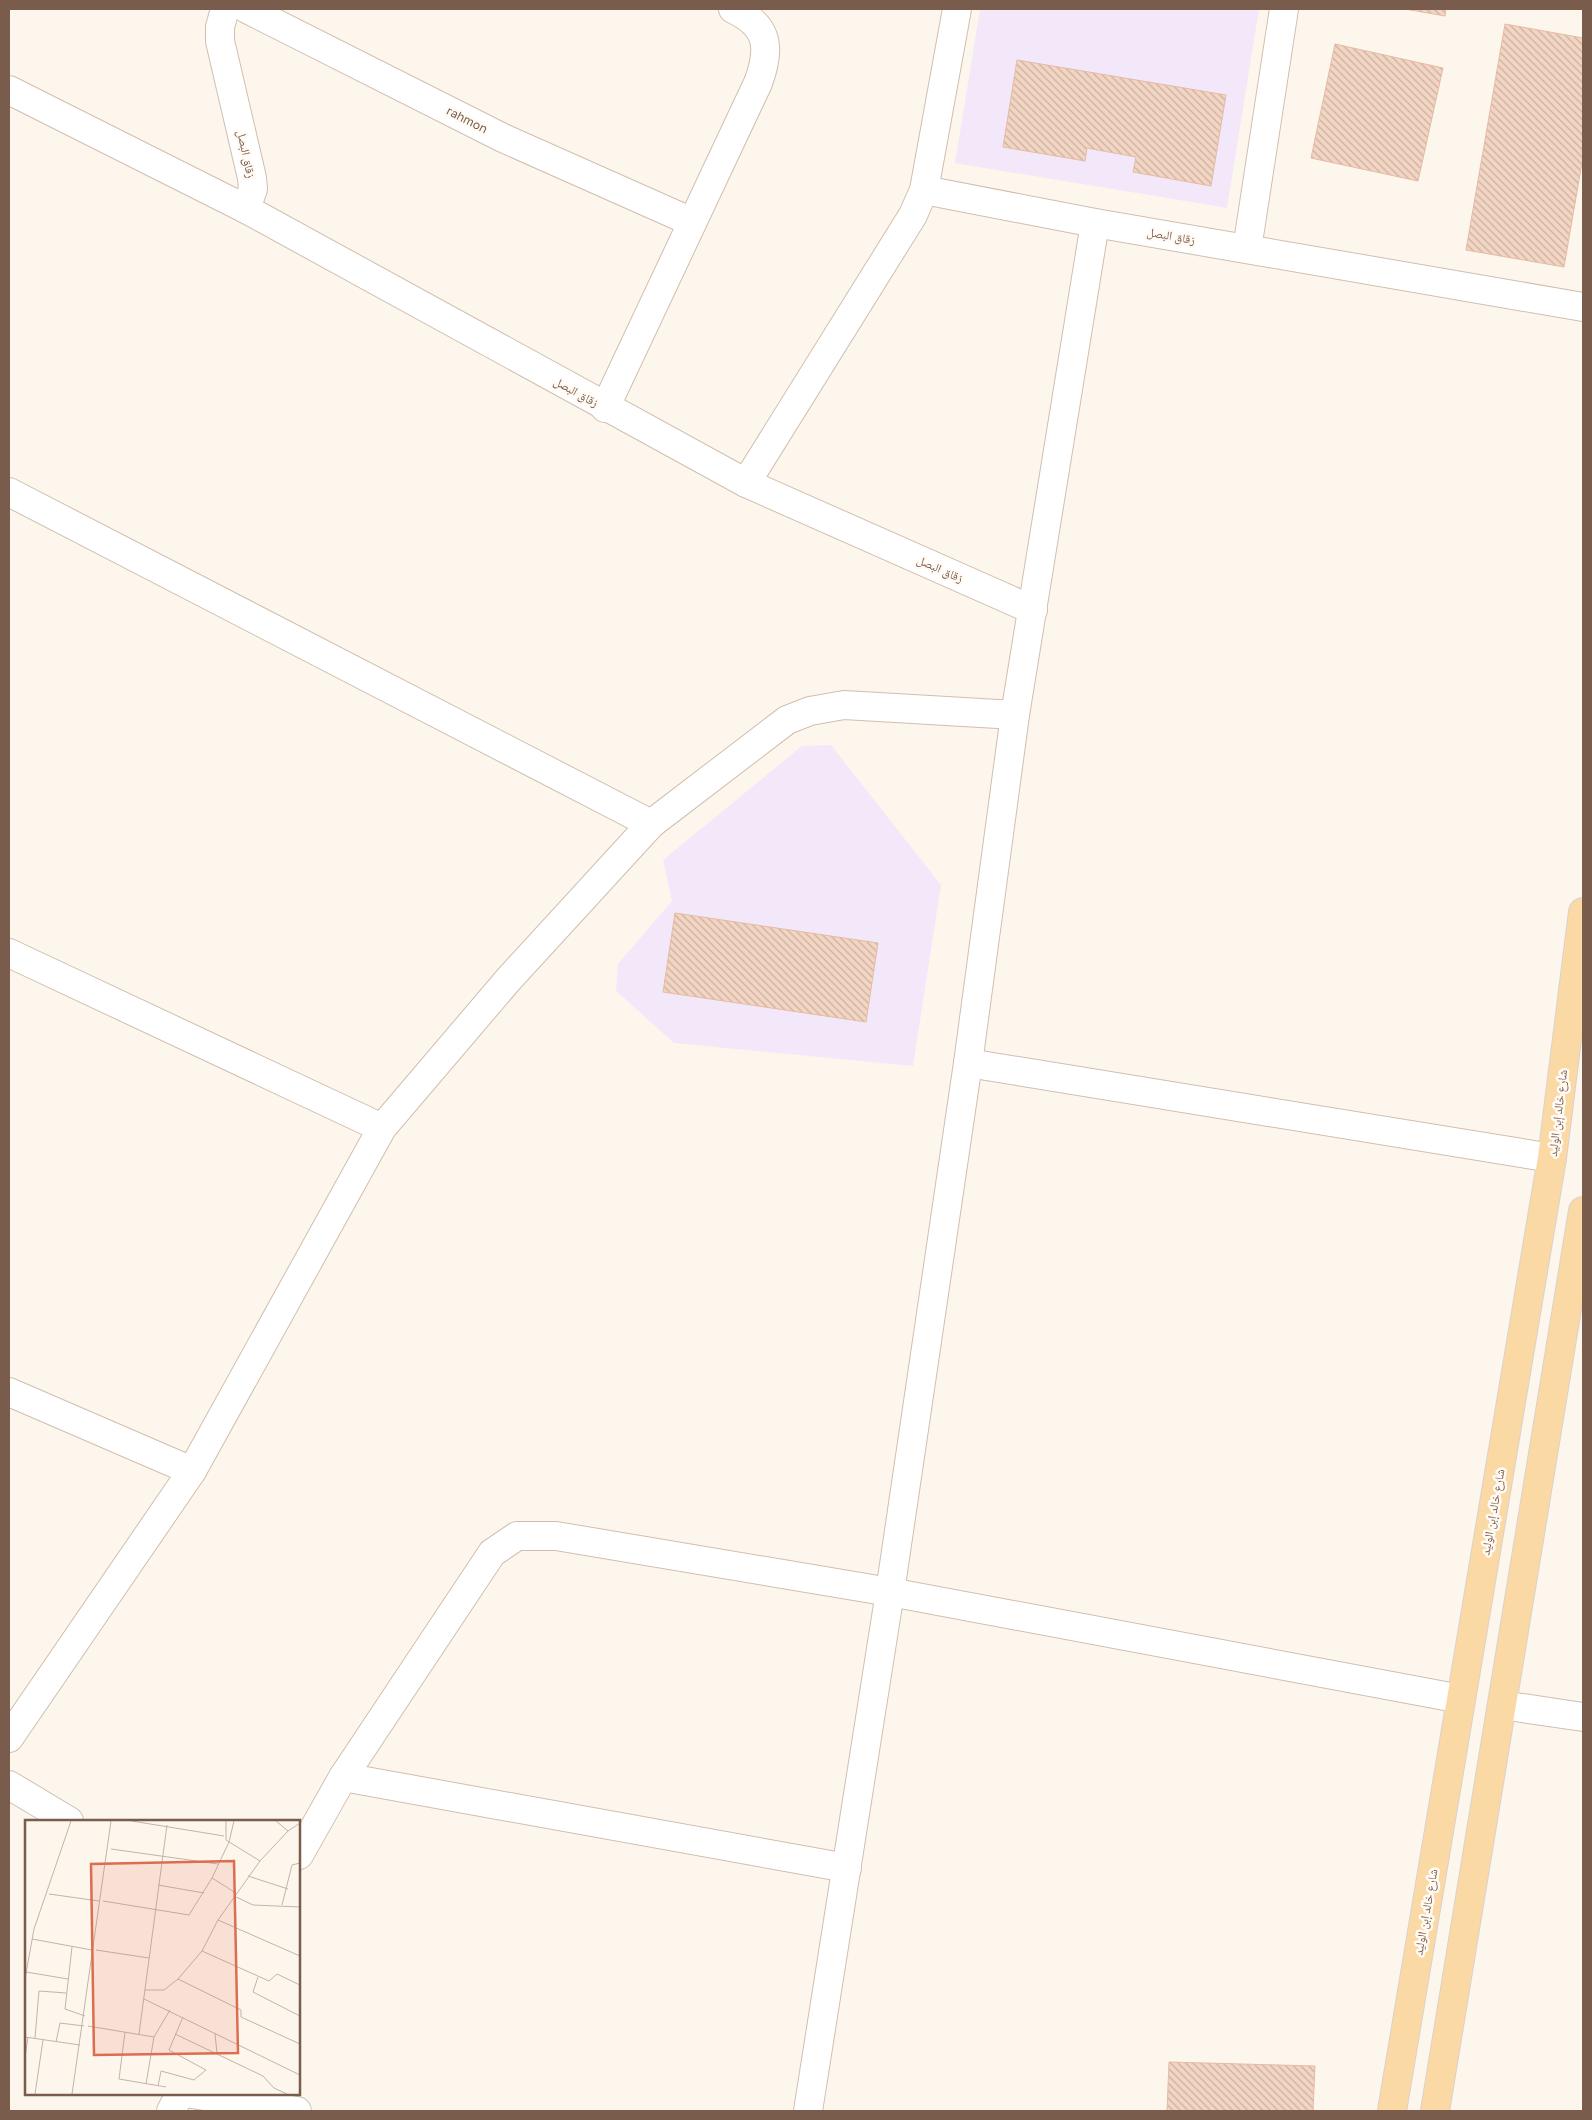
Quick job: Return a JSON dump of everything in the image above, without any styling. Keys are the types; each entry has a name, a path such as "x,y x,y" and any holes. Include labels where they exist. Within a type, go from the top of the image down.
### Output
{"main road":[{"name":"شارع خالد إبن الوليد","path":"1392,2111 1552,1158 1583,912"},
{"path":"1435,2111 1583,1211"}],"street":[{"name":"زقاق البصل","path":"225,9 220,27 220,41 252,178 252,194 246,210 605,408 746,483 1033,610"},
{"name":"rahmon","path":"247,9 503,138 692,222"},
{"path":"605,408 758,83 765,63 766,43 756,24 732,9"},
{"path":"746,483 913,215 924,190 957,9"},
{"path":"1247,248 1284,9"},
{"path":"9,90 246,210"},
{"name":"زقاق البصل","path":"924,190 1096,223 1583,307"},
{"path":"808,2111 890,1592 968,1063 1015,715 1096,223"},
{"path":"9,492 651,824"},
{"path":"10,1734 192,1470 382,1128 508,980 651,824 787,720 810,711 844,705 1015,715"},
{"path":"9,953 382,1128"},
{"path":"968,1063 1552,1158"},
{"path":"9,1392 192,1470"},
{"path":"300,1853 343,1776 492,1553 517,1536 556,1536 890,1592 1461,1699"},
{"path":"1502,1705 1583,1717"},
{"path":"343,1776 847,1868"},
{"path":"9,1785 67,1820"},
{"path":"171,2111 179,2095"},
{"path":"198,2095 297,2111"}],"shaded area":[{"path":"980,9 1259,9 1227,208 955,163"},
{"path":"831,745 941,885 913,1066 674,1043 616,991 618,964 672,901 663,860 802,746"}],"building":[{"path":"1405,9 1446,9 1445,16"},
{"path":"1505,24 1583,38 1583,157 1564,267 1466,250"},
{"path":"1335,44 1443,68 1418,181 1311,158"},
{"path":"1017,60 1226,95 1211,186 1133,172 1136,157 1087,148 1085,161 1003,147"},
{"path":"675,913 878,943 866,1022 663,992"},
{"path":"1169,2062 1315,2066 1313,2111 1167,2111"}]}
